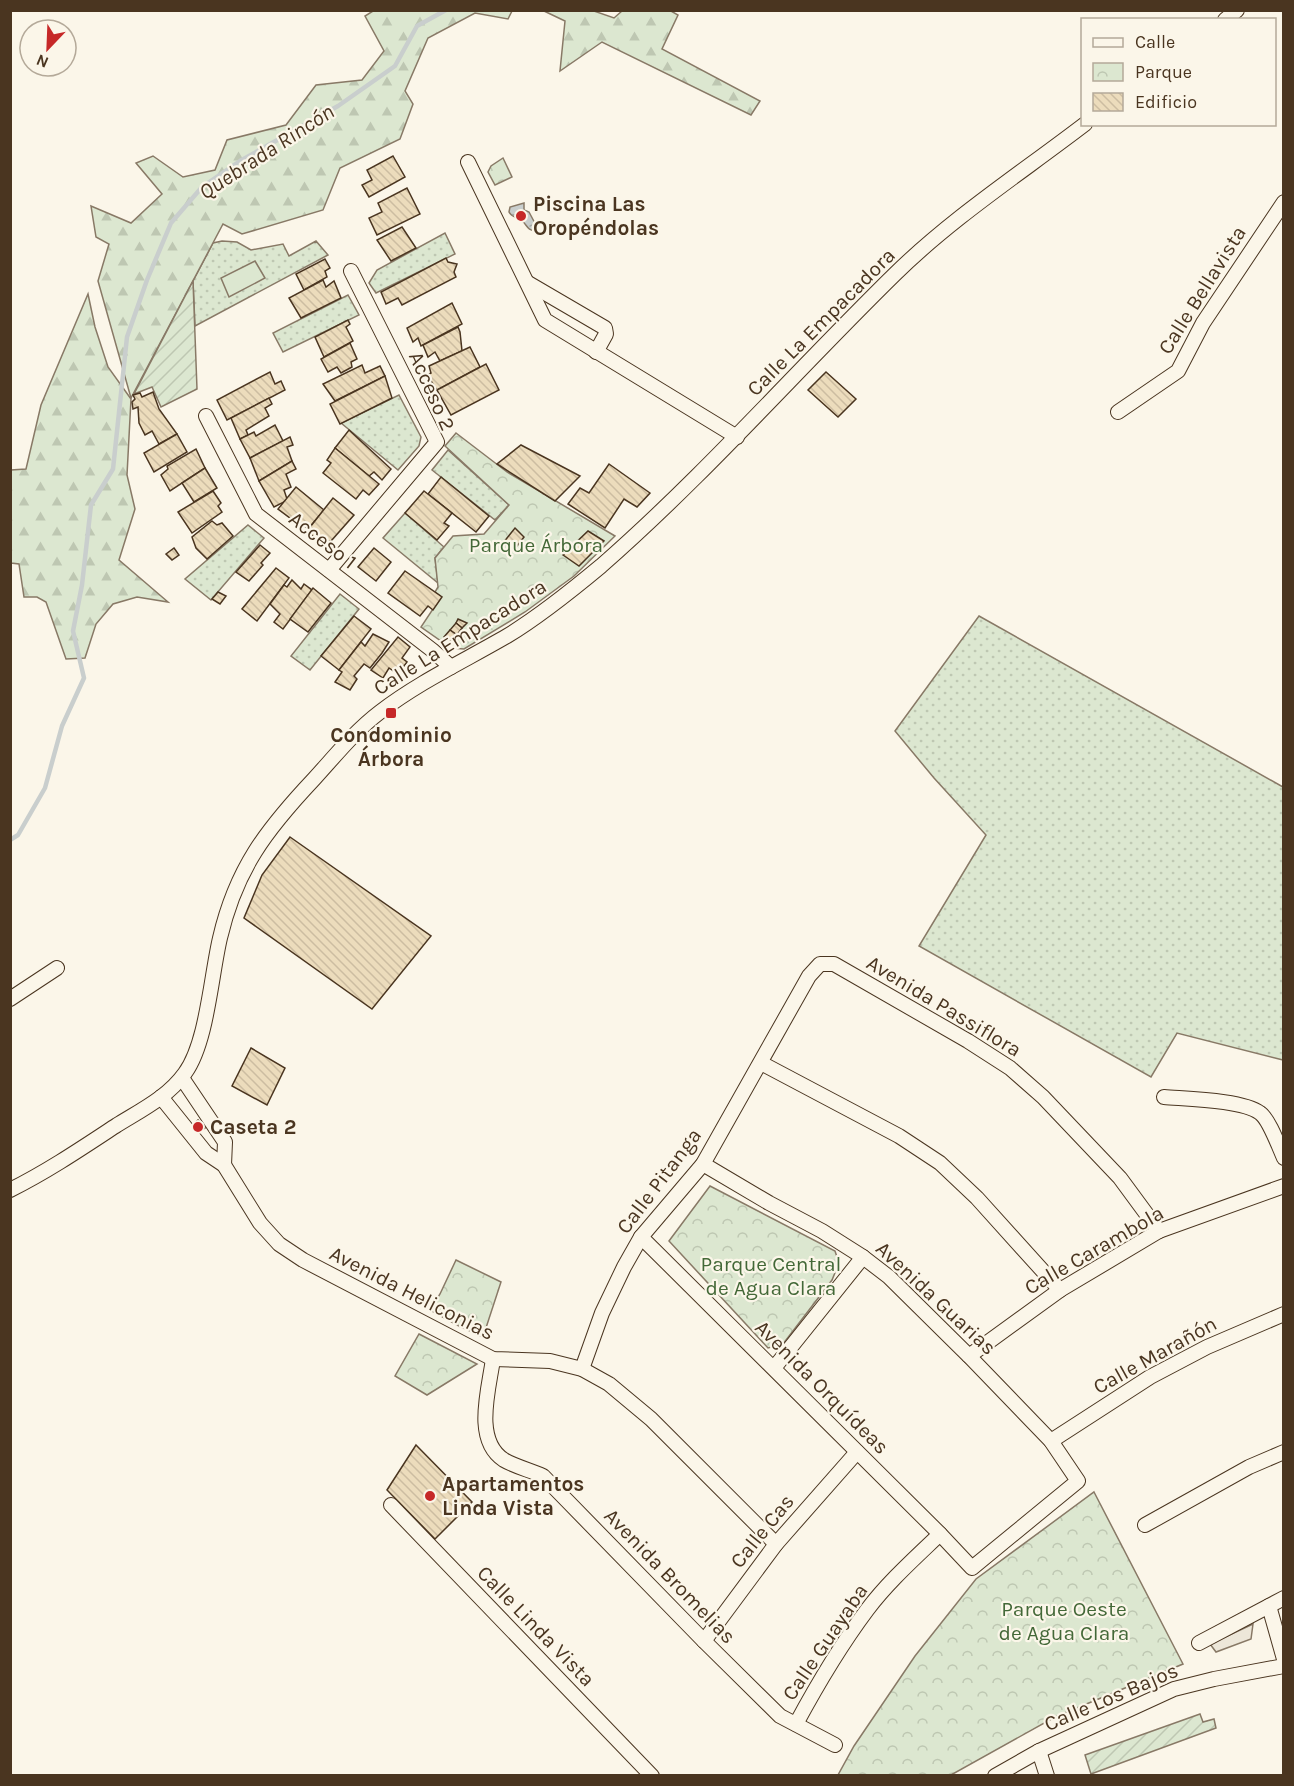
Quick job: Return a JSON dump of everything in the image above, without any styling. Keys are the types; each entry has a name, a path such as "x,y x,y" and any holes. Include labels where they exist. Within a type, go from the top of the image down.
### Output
{"street":[{"name":"Calle La Empacadora","path":"10,1190 45,1172 161,1097 182,1078 197,1051 220,937 232,897 251,855 285,810 366,723 391,704 510,634 572,590 630,540 737,437 897,272 953,223 1082,126"},
{"path":"468,162 545,320 737,437"},
{"name":"Calle Bellavista","path":"1118,412 1178,371 1203,323 1284,202"},
{"name":"Acceso 2","path":"329,570 437,442 351,271"},
{"path":"528,283 605,328 606,334 596,352"},
{"name":"Acceso 1","path":"206,416 256,514 452,667"},
{"name":"Calle Pitanga","path":"582,1369 602,1313 641,1237 703,1164 809,976 820,964"},
{"name":"Avenida Passiflora","path":"820,964 834,964 968,1041 1010,1068 1043,1097 1120,1178 1159,1231"},
{"path":"11,997 57,968"},
{"path":"761,1063 899,1136 940,1163 977,1198 1060,1290"},
{"name":"Avenida Heliconias","path":"182,1078 225,1142 224,1165"},
{"name":"Avenida Heliconias","path":"161,1097 206,1153 224,1165 260,1223 279,1244 303,1260 493,1359 550,1360 582,1369 609,1384 651,1419 776,1544"},
{"path":"1164,1097 1235,1103 1261,1113 1273,1132 1284,1158"},
{"name":"Avenida Guarias","path":"703,1164 822,1231 889,1277 1051,1441 1078,1481 972,1568"},
{"name":"Calle Carambola","path":"969,1356 1060,1290 1159,1231 1284,1186"},
{"name":"Avenida Orquídeas","path":"641,1237 972,1568"},
{"path":"774,1368 863,1257"},
{"name":"Calle Marañón","path":"1051,1441 1150,1377 1208,1347 1284,1314"},
{"name":"Avenida Bromelias","path":"493,1359 485,1412 486,1433 491,1446 501,1458 543,1476 780,1716 835,1745"},
{"name":"Calle Cas","path":"704,1641 776,1544 857,1452"},
{"path":"1145,1525 1249,1467 1284,1452"},
{"name":"Calle Linda Vista","path":"391,1505 652,1776"},
{"name":"Calle Guayaba","path":"796,1724 820,1679 868,1609 907,1565 940,1534"},
{"path":"1199,1643 1284,1598"},
{"path":"1269,1606 1284,1659"},
{"name":"Calle Los Bajos","path":"995,1776 1039,1751 1174,1689 1284,1666"},
{"path":"1039,1751 1047,1776"}],"green space":[{"path":"373,11 512,11 508,19 475,13 428,38 405,91 413,104 400,139 340,168 323,210 242,234 223,224 131,398 98,281 109,244 96,237 91,206 131,223 162,194 136,163 153,156 183,177 215,170 227,140 286,125 316,85 362,80 384,51 365,16"},
{"path":"544,11 594,11 614,18 622,11 671,11 678,15 662,49 760,101 751,115 602,42 560,71 565,21"},
{"path":"503,158 512,177 495,185 488,172 491,166"},
{"path":"445,233 455,254 376,293 369,283 377,270"},
{"path":"316,241 328,255 195,326 193,281 213,243 237,242 251,250 283,244 289,256"},
{"path":"255,261 265,278 229,297 221,278"},
{"path":"193,281 197,389 161,407 152,387 134,394"},
{"path":"88,294 95,327 108,367 131,399 127,475 135,509 119,560 168,602 137,597 113,604 96,624 85,658 66,659 46,602 37,597 24,597 19,564 11,563 11,470 26,469 41,405"},
{"path":"348,295 359,315 283,352 273,333"},
{"path":"399,395 421,437 419,446 398,470 341,423"},
{"name":"Parque Árbora","path":"456,433 507,472 615,536 574,576 525,612 464,649 451,648 421,627 441,597 435,592 438,587 435,558 453,536 484,534 509,505 445,446"},
{"path":"448,450 509,505 495,520 432,470"},
{"path":"405,513 444,547 435,558 438,583 383,538"},
{"path":"248,525 264,538 211,600 185,579"},
{"path":"340,594 359,609 310,670 291,656"},
{"path":"979,616 1283,787 1283,1060 1177,1033 1151,1077 919,946 986,835 895,731"},
{"name":"Parque Central de Agua Clara","path":"710,1186 835,1251 839,1263 832,1280 783,1344 768,1348 669,1241"},
{"path":"456,1260 501,1282 483,1337 430,1310"},
{"path":"419,1334 477,1364 427,1395 395,1376"},
{"name":"Parque Oeste de Agua Clara","path":"1094,1492 1183,1664 1055,1717 951,1775 838,1775 854,1746 915,1656 976,1579"},
{"path":"1200,1714 1203,1722 1214,1719 1216,1728 1091,1774 1085,1755"}],"shaded area":[{"path":"1253,1624 1251,1639 1216,1652 1210,1644"}],"water":[{"name":"Piscina Las Oropéndolas","path":"524,203 524,210 529,212 537,227 536,231 509,212 510,207"}],"building":[{"path":"393,156 405,177 369,197 362,185 372,180 367,170"},
{"path":"407,188 420,214 377,235 369,218 382,212 378,203"},
{"path":"402,227 416,248 391,261 377,240"},
{"path":"446,258 448,262 457,264 454,272 456,277 402,305 398,298 386,304 381,292"},
{"path":"325,259 330,268 325,271 327,277 304,290 296,274"},
{"path":"323,280 326,287 334,281 341,298 301,318 289,298"},
{"path":"452,303 462,324 421,346 418,338 413,342 407,328"},
{"path":"348,320 350,324 346,327 353,341 324,357 315,337"},
{"path":"458,327 462,351 440,361 435,352 428,357 423,345"},
{"path":"350,343 357,359 351,362 352,367 341,373 337,367 328,372 321,359"},
{"path":"470,347 480,367 437,390 427,375 431,373 429,366"},
{"path":"486,364 499,390 451,415 437,390"},
{"path":"362,365 365,373 380,366 385,376 335,401 323,384"},
{"path":"270,372 275,384 281,381 285,390 227,420 217,400"},
{"path":"826,372 856,399 838,417 808,390"},
{"path":"385,376 392,398 340,424 330,404"},
{"path":"153,392 159,409 177,434 159,444 152,431 145,435 139,423 138,407 133,409 132,402 135,399 133,395 140,393 142,397"},
{"path":"269,398 272,404 265,408 269,416 246,430 248,435 240,439 231,418"},
{"path":"275,425 283,441 250,458 240,439 254,432 256,436"},
{"path":"349,430 391,469 382,480 374,472 369,476 335,448"},
{"path":"177,434 187,452 154,472 144,453"},
{"path":"290,437 293,445 287,447 292,461 259,481 250,458"},
{"path":"521,445 580,476 555,501 497,464"},
{"path":"335,448 379,484 369,495 363,490 356,499 323,473 331,463 327,460"},
{"path":"196,449 205,468 170,491 161,475 168,469 167,466"},
{"path":"292,461 296,469 286,474 291,487 284,490 287,499 274,507 259,481"},
{"path":"609,464 650,493 637,507 624,499 605,528 568,504 580,488 589,493"},
{"path":"205,468 217,488 194,502 182,483"},
{"path":"441,477 489,516 476,532 428,494"},
{"path":"296,487 324,510 308,529 295,518 294,521 278,509"},
{"path":"213,491 221,503 218,506 222,512 192,533 178,512"},
{"path":"424,491 452,513 444,523 449,526 437,540 405,513"},
{"path":"333,498 354,515 331,541 326,542 317,539 307,531"},
{"path":"212,521 217,525 222,523 233,536 207,559 196,548 192,537"},
{"path":"515,528 524,537 514,550 503,543"},
{"path":"588,531 604,541 579,566 563,555"},
{"path":"260,545 270,553 249,581 236,572"},
{"path":"174,548 179,555 172,560 166,554"},
{"path":"374,548 391,562 376,581 358,567"},
{"path":"276,568 289,578 257,621 242,609"},
{"path":"405,571 442,597 433,610 428,606 420,616 388,593"},
{"path":"292,580 301,589 304,584 312,590 283,629 274,622 280,614 270,604 284,585 287,587"},
{"path":"313,588 331,603 308,632 290,619"},
{"path":"218,592 226,596 220,604 212,599"},
{"path":"354,616 371,629 339,670 321,656"},
{"path":"458,619 467,623 462,628 456,623"},
{"path":"456,623 462,628 457,635 450,630"},
{"path":"450,630 457,635 450,642 444,637"},
{"path":"373,634 389,642 382,653 370,668 364,664 354,676 357,679 350,690 335,682 342,672 339,670 361,642 365,646"},
{"path":"398,637 410,647 402,658 407,662 398,674 389,668 383,678 371,670"},
{"path":"290,837 431,936 372,1009 244,918 262,875"},
{"path":"251,1048 285,1068 267,1105 232,1086"},
{"name":"Caseta 2","path":"198,1120 205,1128 197,1134 191,1126"},
{"name":"Apartamentos Linda Vista","path":"416,1445 472,1502 435,1539 387,1490"}],"waterway":[{"name":"Quebrada Rincón","path":"10,840 18,835 45,788 62,726 84,678 73,631 82,585 91,505 113,469 127,337 147,280 171,223 202,187 240,161 338,106 395,66 417,26 446,10"}],"place":[{"name":"Piscina Las Oropéndolas","path":"521,216"},
{"name":"Condominio Árbora","path":"391,713"},
{"name":"Caseta 2","path":"198,1127"},
{"name":"Apartamentos Linda Vista","path":"430,1496"}]}
